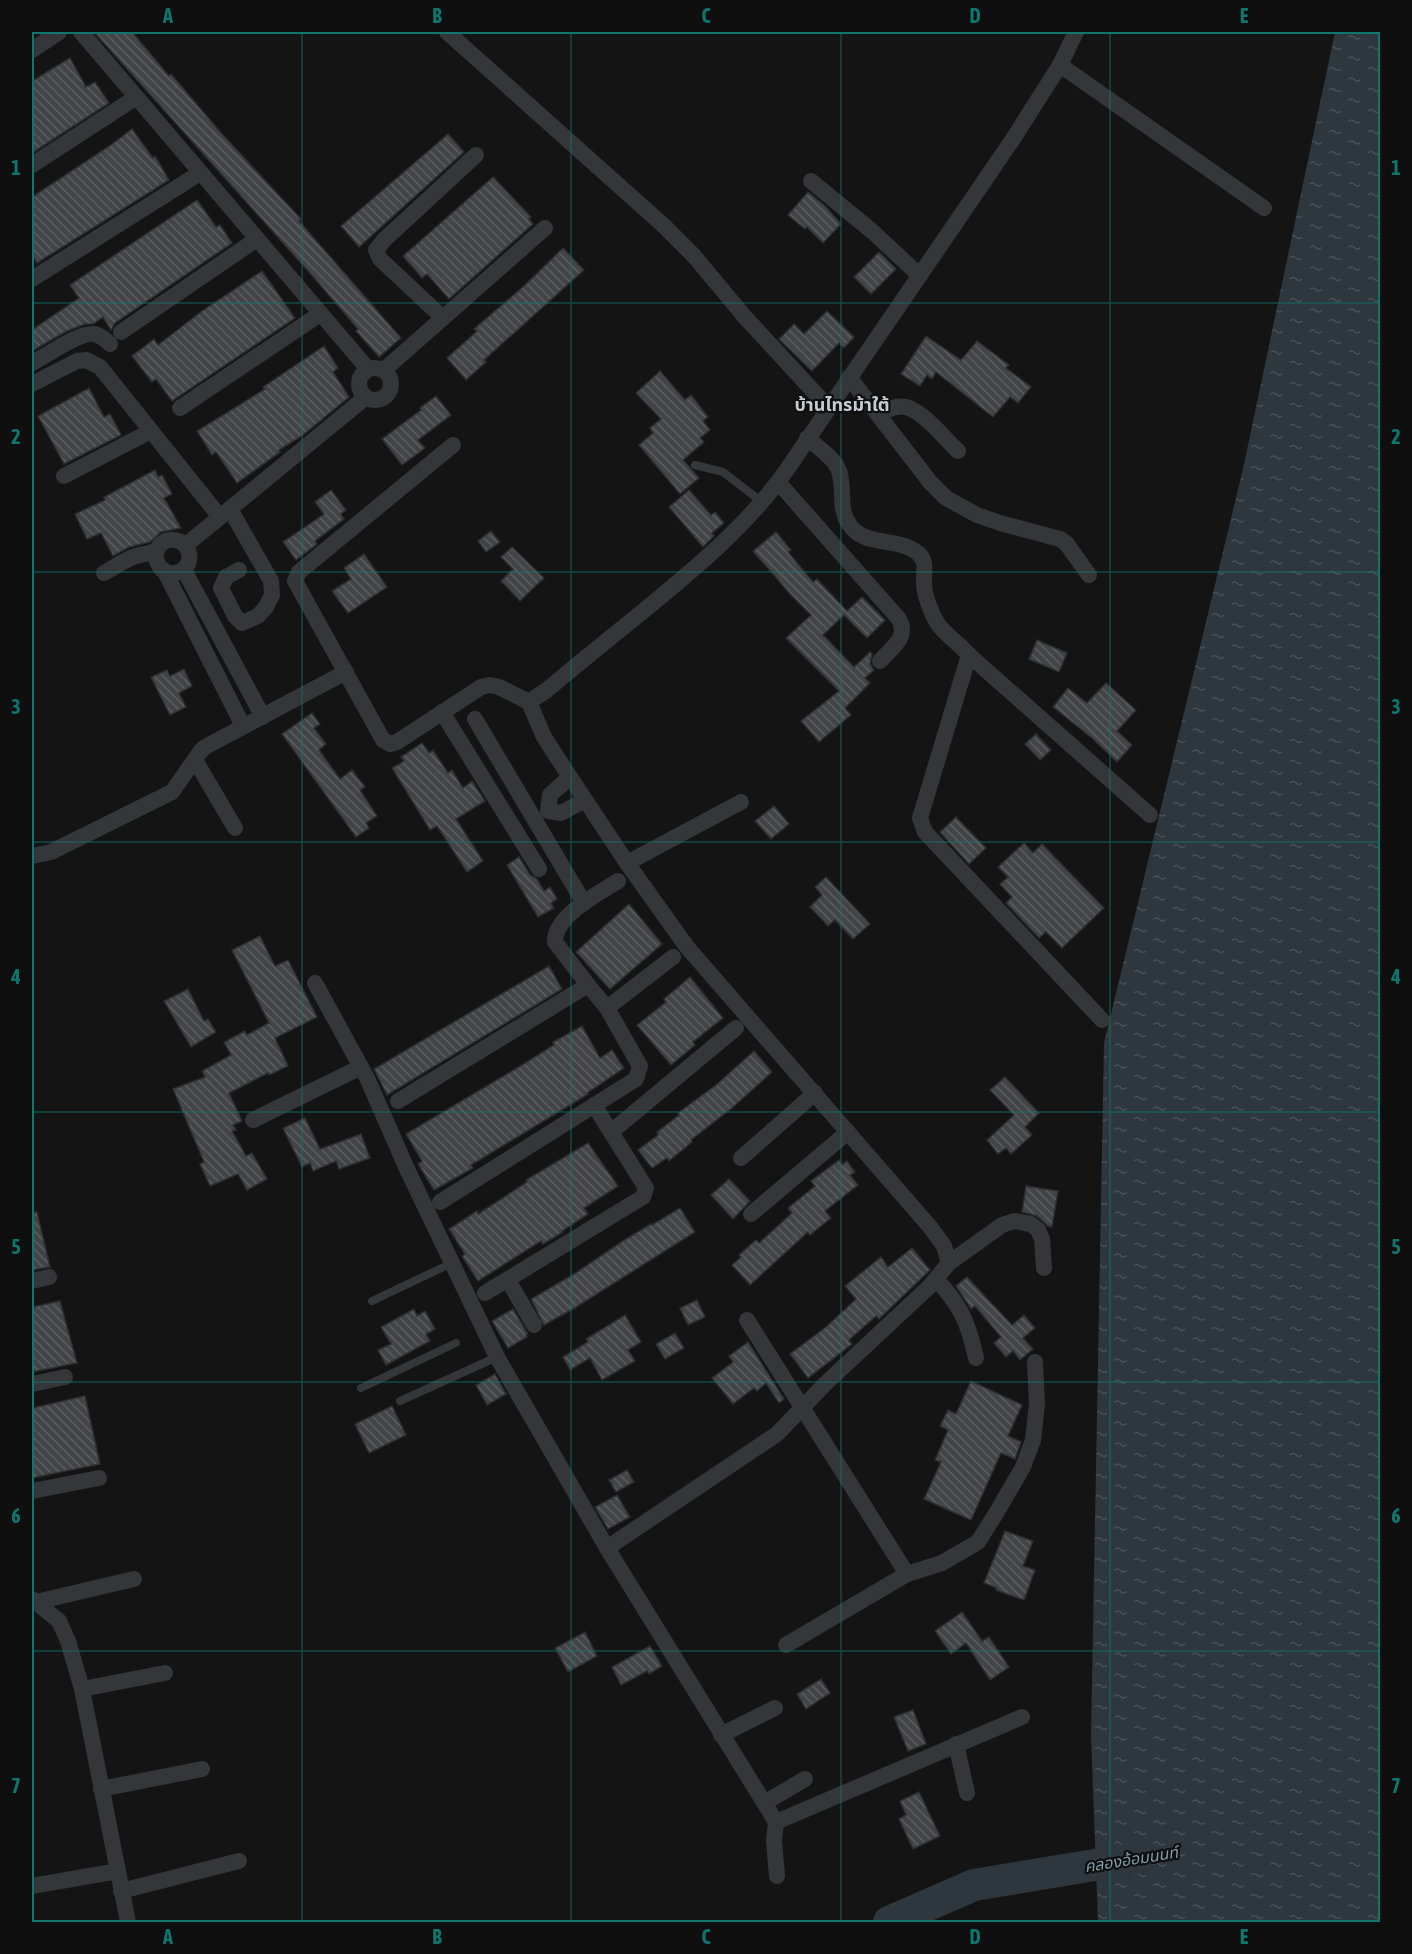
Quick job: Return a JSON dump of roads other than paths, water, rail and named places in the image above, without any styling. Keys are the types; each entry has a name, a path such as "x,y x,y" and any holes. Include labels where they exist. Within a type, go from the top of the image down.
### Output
{"street":[{"path":"32,50 60,32"},
{"path":"81,32 320,314 376,370 389,376 391,384 389,392 383,398 374,400 366,397 359,383 361,375 376,370 443,318 545,228"},
{"path":"447,32 663,225 694,256 744,316 828,407"},
{"path":"529,702 547,690 679,582 762,502 1013,139 1060,66 1076,32"},
{"path":"1060,66 1264,208"},
{"path":"32,165 135,98"},
{"path":"443,318 380,259 376,250 476,155"},
{"path":"32,279 200,173"},
{"path":"811,181 873,232 919,275"},
{"path":"32,363 83,335 93,334 104,338 116,338 256,239"},
{"path":"180,408 320,314"},
{"path":"32,384 77,361 86,360 100,367 152,431 225,513 271,581 272,595 266,607 258,616 242,624 221,588 226,578 239,570"},
{"path":"849,377 930,482 946,498 1000,523 1060,539 1066,543 1089,575"},
{"path":"186,545 366,397"},
{"path":"878,414 891,408 904,407 915,411 958,451"},
{"path":"64,476 152,431"},
{"path":"807,438 837,465 840,472 844,510 849,526 863,537 896,543 913,549 921,556 925,563 924,586 936,622 969,655 1150,815"},
{"path":"453,445 299,572 295,581 383,740 390,744 397,742 481,687 490,685 499,687 529,702 544,737 627,863 687,948 930,1228 944,1246 949,1263"},
{"path":"778,482 899,619 903,628 903,636 880,661"},
{"path":"164,570 176,574 184,570 189,562 190,554 186,545 178,540 170,540 161,544 156,551 156,560 164,570 243,726"},
{"path":"104,573 130,558 156,551"},
{"path":"184,570 263,717"},
{"path":"969,655 920,818 922,825 926,832 1102,1020"},
{"path":"32,856 51,852 172,792 206,747 346,672"},
{"path":"442,712 539,869"},
{"path":"475,719 541,816 584,903"},
{"path":"195,760 235,828"},
{"path":"541,816 550,795 570,777"},
{"path":"541,816 561,813 585,800"},
{"path":"627,863 741,802"},
{"path":"440,1202 636,1078 639,1066 607,1008 555,942 555,934 564,920 584,903 618,881"},
{"path":"607,1008 672,957"},
{"path":"315,982 361,1067 452,1263 479,1332 497,1357 607,1548 776,1822 774,1841 777,1876"},
{"path":"398,1101 588,985"},
{"path":"611,1132 736,1029"},
{"path":"253,1120 361,1067"},
{"path":"741,1158 815,1093"},
{"path":"485,1293 643,1197 646,1188 594,1105"},
{"path":"751,1214 848,1132"},
{"path":"607,1548 777,1434 826,1383 936,1279 949,1263 1002,1225 1014,1221 1031,1224 1038,1230 1042,1239 1044,1268"},
{"path":"32,1281 49,1277"},
{"path":"936,1279 952,1296 961,1311 972,1338 976,1358"},
{"path":"508,1280 534,1325"},
{"path":"747,1320 907,1574"},
{"path":"786,1645 907,1574 942,1563 978,1542 1023,1467 1033,1440 1037,1404 1035,1362"},
{"path":"32,1384 65,1377"},
{"path":"32,1491 99,1478"},
{"path":"34,1600 134,1579"},
{"path":"34,1600 59,1621 68,1641 82,1689 128,1923"},
{"path":"82,1689 165,1673"},
{"path":"721,1735 775,1708"},
{"path":"776,1822 1022,1717"},
{"path":"956,1744 967,1793"},
{"path":"101,1789 202,1769"},
{"path":"764,1803 805,1779"},
{"path":"122,1891 239,1860"},
{"path":"32,1886 118,1871"}],"lane":[{"path":"695,465 723,472 762,502"},
{"path":"372,1301 452,1263"},
{"path":"361,1388 456,1343"},
{"path":"400,1401 497,1357"}],"water":[{"path":"1335,32 1380,32 1380,1922 1098,1922 1091,1735 1104,1043 1243,469"}],"waterway":[{"name":"คลองอ้อมนนท์","path":"889,1922 974,1885 1137,1858"}],"district":[{"name":"บ้านไทรม้าใต้","path":"842,404"}]}
